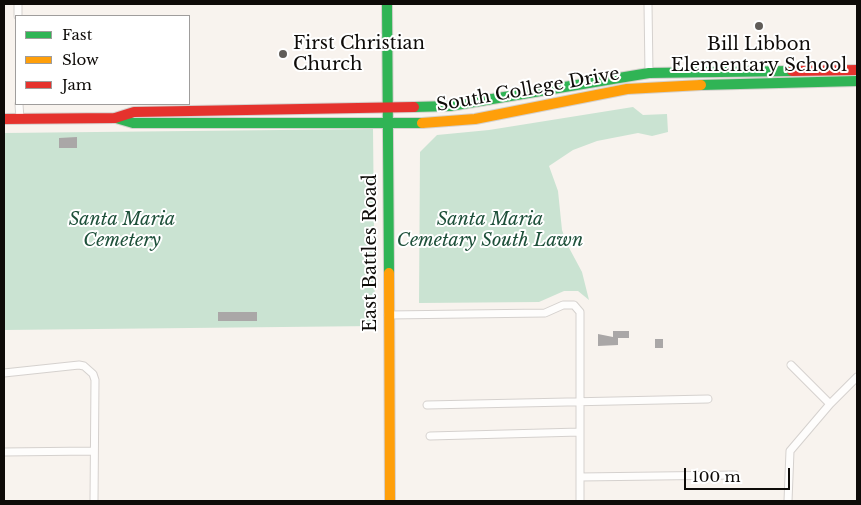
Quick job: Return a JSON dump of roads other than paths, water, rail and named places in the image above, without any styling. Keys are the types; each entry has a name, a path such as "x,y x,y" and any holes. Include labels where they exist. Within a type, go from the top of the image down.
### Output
{"street":[{"name":"East Battles Road","path":"387,4 390,501"},
{"path":"648,4 649,74"},
{"name":"South College Drive","path":"115,118 134,112 472,104 649,74 857,70"},
{"name":"South College Drive","path":"4,119 115,118 133,123 434,123 475,120 628,89 716,84 857,81"},
{"path":"20,105 20,119"},
{"path":"388,315 545,313 563,305 574,305 580,312 580,501"},
{"path":"791,364 830,404"},
{"path":"4,373 79,365 90,370 95,380 94,501"},
{"path":"788,501 790,451 830,404 857,377"},
{"path":"427,405 708,399"},
{"path":"430,436 580,432"},
{"path":"4,452 94,451"},
{"path":"580,477 735,475"}],"place":[{"name":"Bill Libbon Elementary School","path":"759,26"},
{"name":"First Christian Church","path":"283,54"}],"park label":[{"name":"Santa Maria Cemetery","path":"122,230"},
{"name":"Santa Maria Cemetary South Lawn","path":"490,230"}]}
